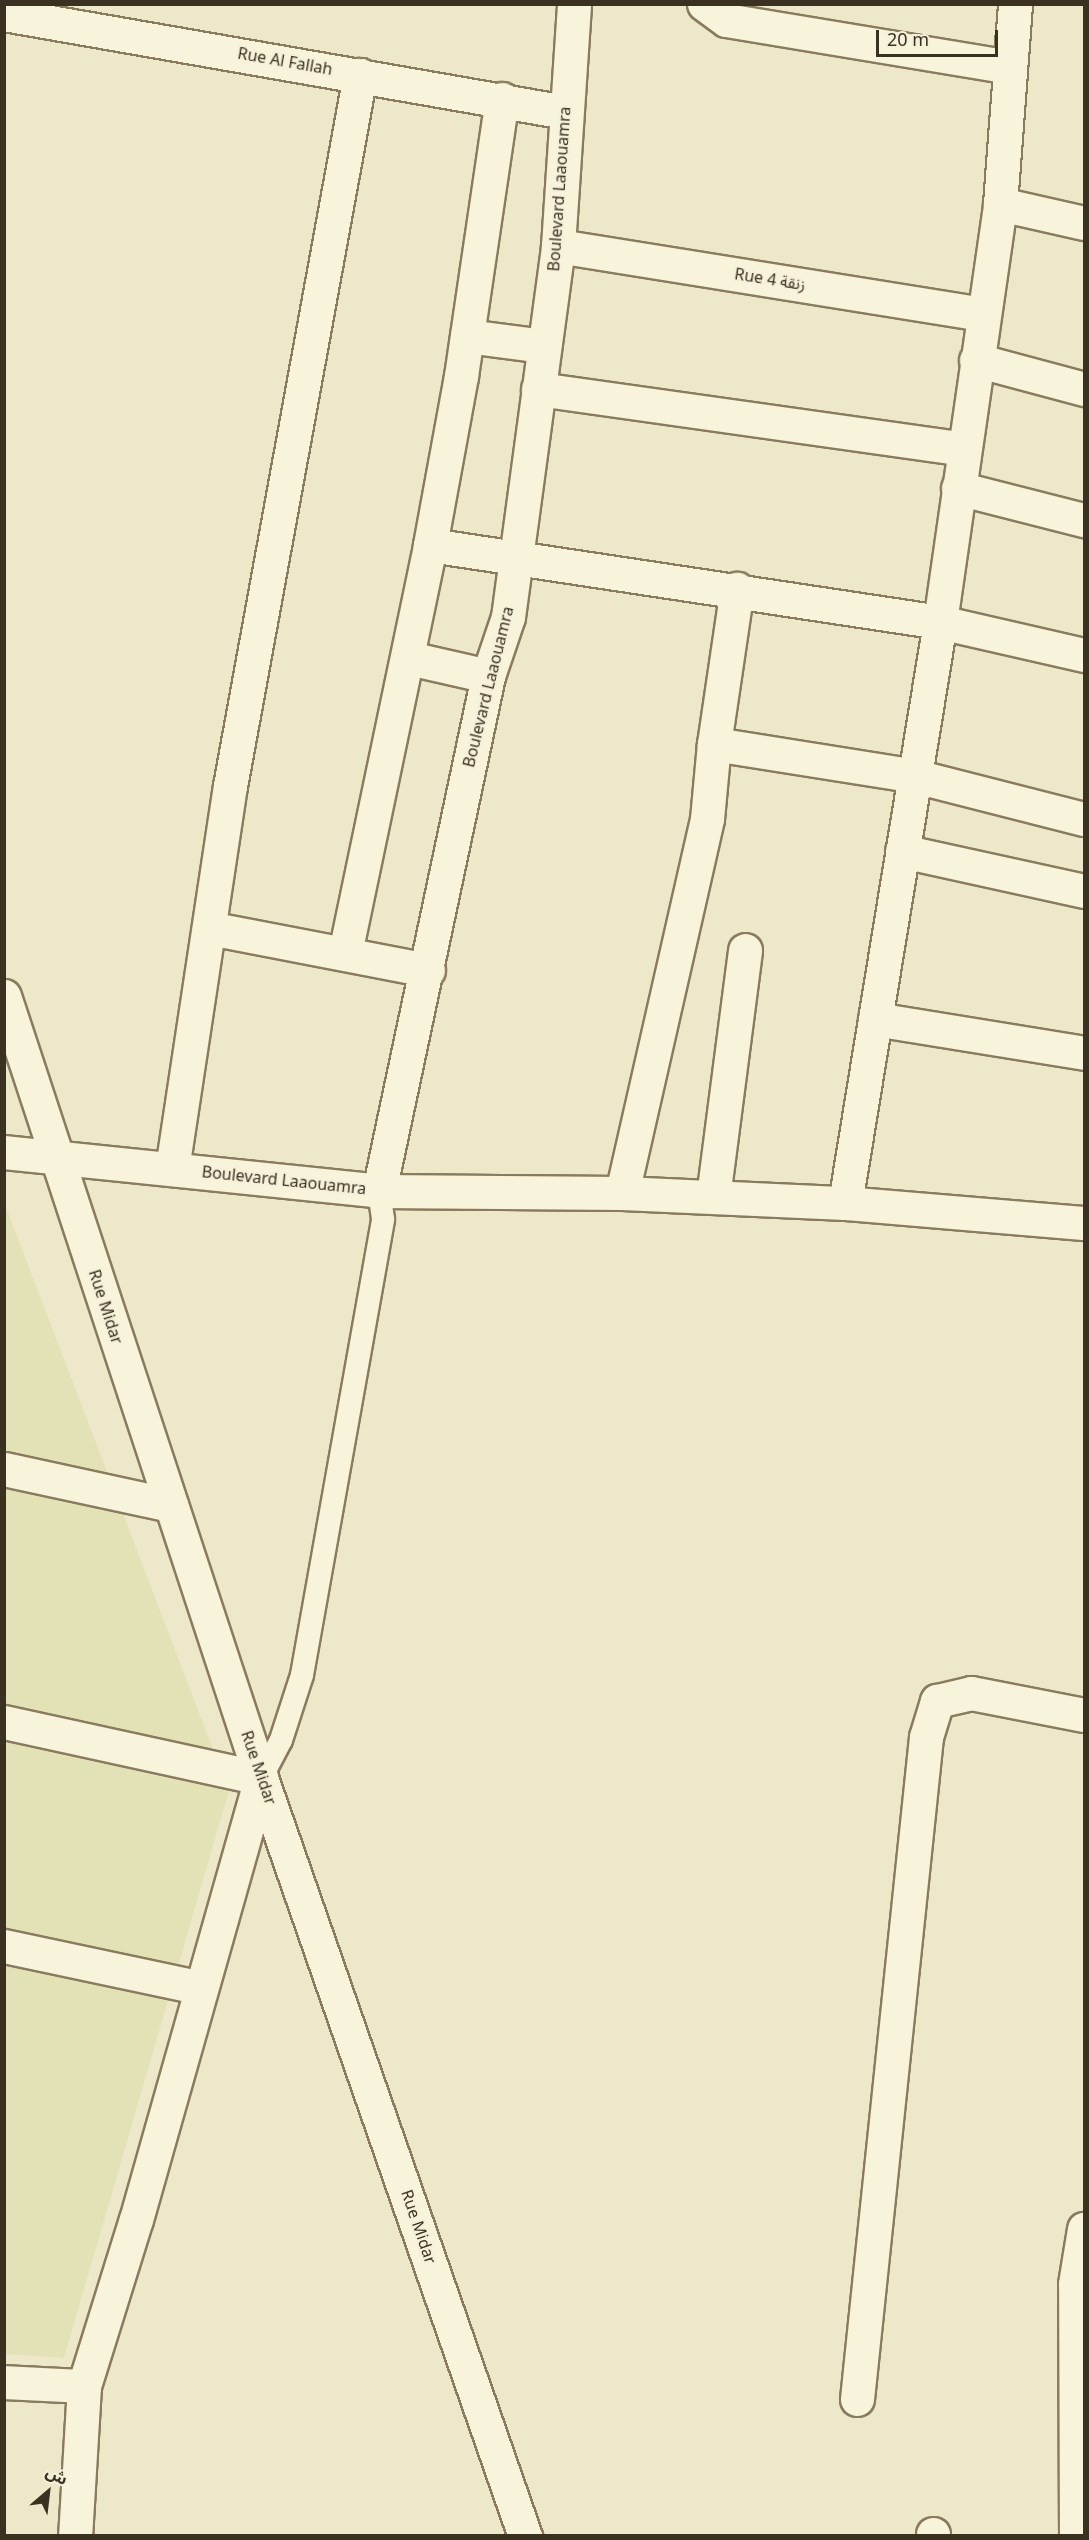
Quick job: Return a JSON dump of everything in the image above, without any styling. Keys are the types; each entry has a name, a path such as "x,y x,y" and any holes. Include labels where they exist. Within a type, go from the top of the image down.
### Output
{"street":[{"name":"Boulevard Laaouamra","path":"4,1152 379,1191 428,970 442,882 488,676 508,617 558,246 574,4"},
{"path":"704,4 726,20 1010,67"},
{"path":"845,1203 940,622 1000,204 1015,4"},
{"name":"Rue Al Fallah","path":"4,14 502,99 566,112"},
{"path":"172,1169 209,928 289,449 360,75"},
{"path":"345,952 409,658 430,545 467,336 502,99"},
{"path":"1000,204 1084,223"},
{"name":"Rue 4 زنقة","path":"558,246 983,314"},
{"path":"467,336 543,346"},
{"path":"976,360 1084,389"},
{"path":"538,389 964,449"},
{"path":"958,488 1084,520"},
{"path":"430,545 737,589 940,622 1084,655"},
{"path":"622,1193 707,819 714,744 737,589"},
{"path":"409,658 488,676"},
{"path":"714,744 915,776 1084,819"},
{"path":"902,852 1084,891"},
{"path":"209,928 345,952 428,970"},
{"path":"713,1197 745,951"},
{"name":"Rue Midar","path":"4,996 261,1778 525,2535"},
{"path":"875,1019 1084,1053"},
{"path":"379,1191 622,1193 713,1197 845,1203 1084,1223"},
{"path":"4,1469 171,1505"},
{"path":"857,2399 926,1737 937,1701 970,1694 1084,1715"},
{"path":"4,1722 261,1778 136,2219 84,2386 75,2535"},
{"path":"4,1946 201,1988"},
{"path":"1076,2535 1080,2284 1084,2229"},
{"path":"4,2382 84,2386"}],"lane":[{"path":"261,1778 281,1740 302,1675 382,1219 379,1191"}],"green space":[{"path":"4,1202 229,1791 64,2358 5,2354"}]}
